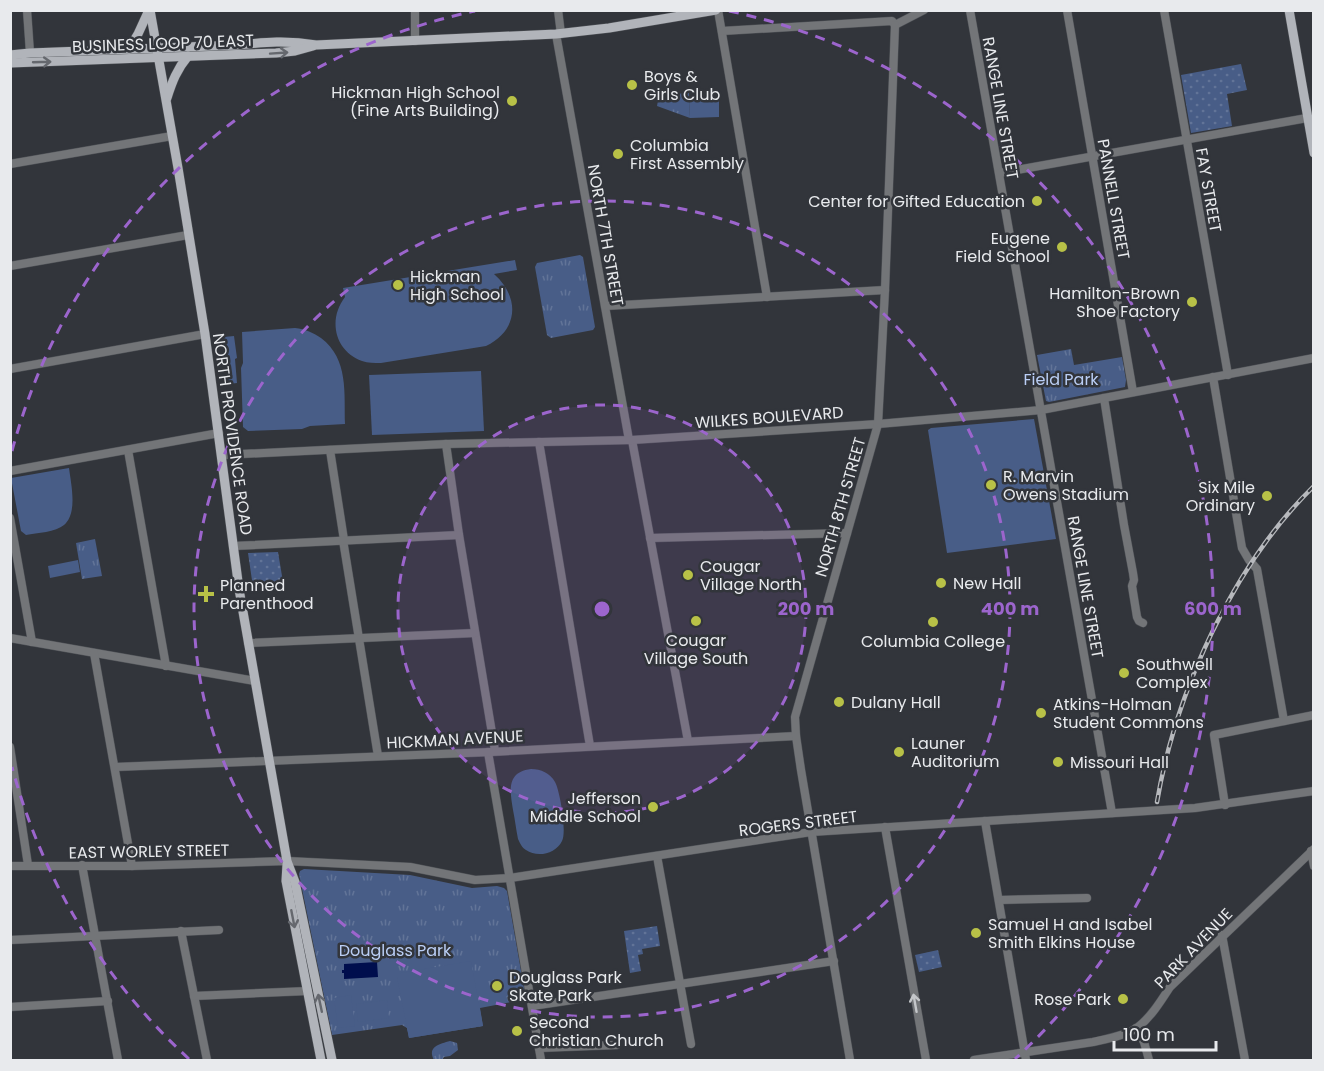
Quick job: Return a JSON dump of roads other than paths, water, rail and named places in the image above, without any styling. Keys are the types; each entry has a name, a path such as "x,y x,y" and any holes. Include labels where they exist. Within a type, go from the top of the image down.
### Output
{"main road":[{"path":"129,49 150,10"},
{"name":"NORTH PROVIDENCE ROAD","path":"150,10 205,334 248,644 287,861 295,882 332,1060"},
{"name":"BUSINESS LOOP 70 EAST","path":"10,63 295,41 316,45 559,34 717,10"},
{"path":"1289,10 1314,153"},
{"name":"BUSINESS LOOP 70 EAST","path":"10,55 129,49 188,56 276,53 296,51 316,45"},
{"path":"166,100 175,73 188,56"},
{"name":"NORTH PROVIDENCE ROAD","path":"287,861 286,881 321,1060"}],"street":[{"path":"27,10 30,53"},
{"path":"415,10 415,41"},
{"name":"NORTH 7TH STREET","path":"558,10 559,34 605,306 688,741"},
{"path":"717,10 767,297"},
{"path":"722,30 892,21 895,25 924,10"},
{"name":"RANGE LINE STREET","path":"970,10 1112,813"},
{"name":"PANNELL STREET","path":"1067,10 1133,392"},
{"name":"FAY STREET","path":"1164,10 1228,375"},
{"name":"NORTH 8TH STREET","path":"850,1060 811,832 795,717 878,424 895,25"},
{"path":"1000,173 1307,118"},
{"path":"10,164 172,136"},
{"path":"10,266 188,235"},
{"path":"605,306 885,290"},
{"path":"10,369 205,334"},
{"name":"WILKES BOULEVARD","path":"222,455 446,444 630,440 878,424 1041,410 1314,358"},
{"path":"1213,377 1242,548 1257,569 1284,721"},
{"path":"1104,398 1133,573 1132,586 1137,617 1143,624"},
{"path":"10,471 219,434"},
{"path":"539,442 590,746"},
{"path":"446,444 510,878 541,1060"},
{"path":"128,450 166,666"},
{"path":"330,450 378,756"},
{"path":"10,518 15,569 32,642"},
{"path":"650,538 846,533"},
{"path":"233,546 459,536"},
{"path":"248,644 475,633"},
{"path":"10,638 255,681"},
{"path":"94,654 132,866"},
{"path":"1226,805 1214,735 1314,715"},
{"name":"HICKMAN AVENUE","path":"115,766 492,752 796,736"},
{"path":"10,747 28,865"},
{"name":"ROGERS STREET","path":"287,861 410,867 475,880 510,878 811,832 1185,809 1314,791"},
{"path":"986,821 1026,1057"},
{"path":"885,827 926,1060"},
{"path":"1312,850 1314,866"},
{"name":"PARK AVENUE","path":"974,1060 1026,1057 1108,1039 1136,1028 1154,1011 1170,987 1312,850"},
{"path":"657,856 691,1044"},
{"name":"EAST WORLEY STREET","path":"10,866 132,866 287,861"},
{"path":"82,865 118,1060"},
{"path":"999,900 1087,898"},
{"path":"10,940 219,930"},
{"path":"181,931 207,1060"},
{"path":"1222,935 1245,1060"},
{"path":"532,1006 834,961"},
{"path":"194,996 308,991"},
{"path":"10,1007 108,1001"},
{"path":"1136,1028 1144,1042 1149,1060"},
{"path":"539,1048 617,1045"}],"railway":[{"path":"1157,802 1178,717 1212,632 1258,553 1314,486"}],"place":[{"name":"Boys & Girls Club","path":"632,85"},
{"name":"Hickman High School (Fine Arts Building)","path":"512,101"},
{"name":"Columbia First Assembly","path":"618,154"},
{"name":"Center for Gifted Education","path":"1037,201"},
{"name":"Eugene Field School","path":"1062,247"},
{"name":"Hickman High School","path":"398,285"},
{"name":"Hamilton-Brown Shoe Factory","path":"1192,302"},
{"name":"R. Marvin Owens Stadium","path":"991,485"},
{"name":"Six Mile Ordinary","path":"1267,496"},
{"name":"Cougar Village North","path":"688,575"},
{"name":"New Hall","path":"941,583"},
{"name":"Planned Parenthood","path":"206,594"},
{"name":"Cougar Village South","path":"696,621"},
{"name":"Columbia College","path":"933,622"},
{"name":"Southwell Complex","path":"1124,673"},
{"name":"Dulany Hall","path":"839,702"},
{"name":"Atkins-Holman Student Commons","path":"1041,713"},
{"name":"Launer Auditorium","path":"899,752"},
{"name":"Missouri Hall","path":"1058,762"},
{"name":"Jefferson Middle School","path":"653,807"},
{"name":"Samuel H and Isabel Smith Elkins House","path":"976,933"},
{"name":"Douglass Park Skate Park","path":"497,986"},
{"name":"Rose Park","path":"1123,999"},
{"name":"Second Christian Church","path":"517,1031"}],"park label":[{"name":"Field Park","path":"1061,379"},
{"name":"Douglass Park","path":"395,950"}]}
